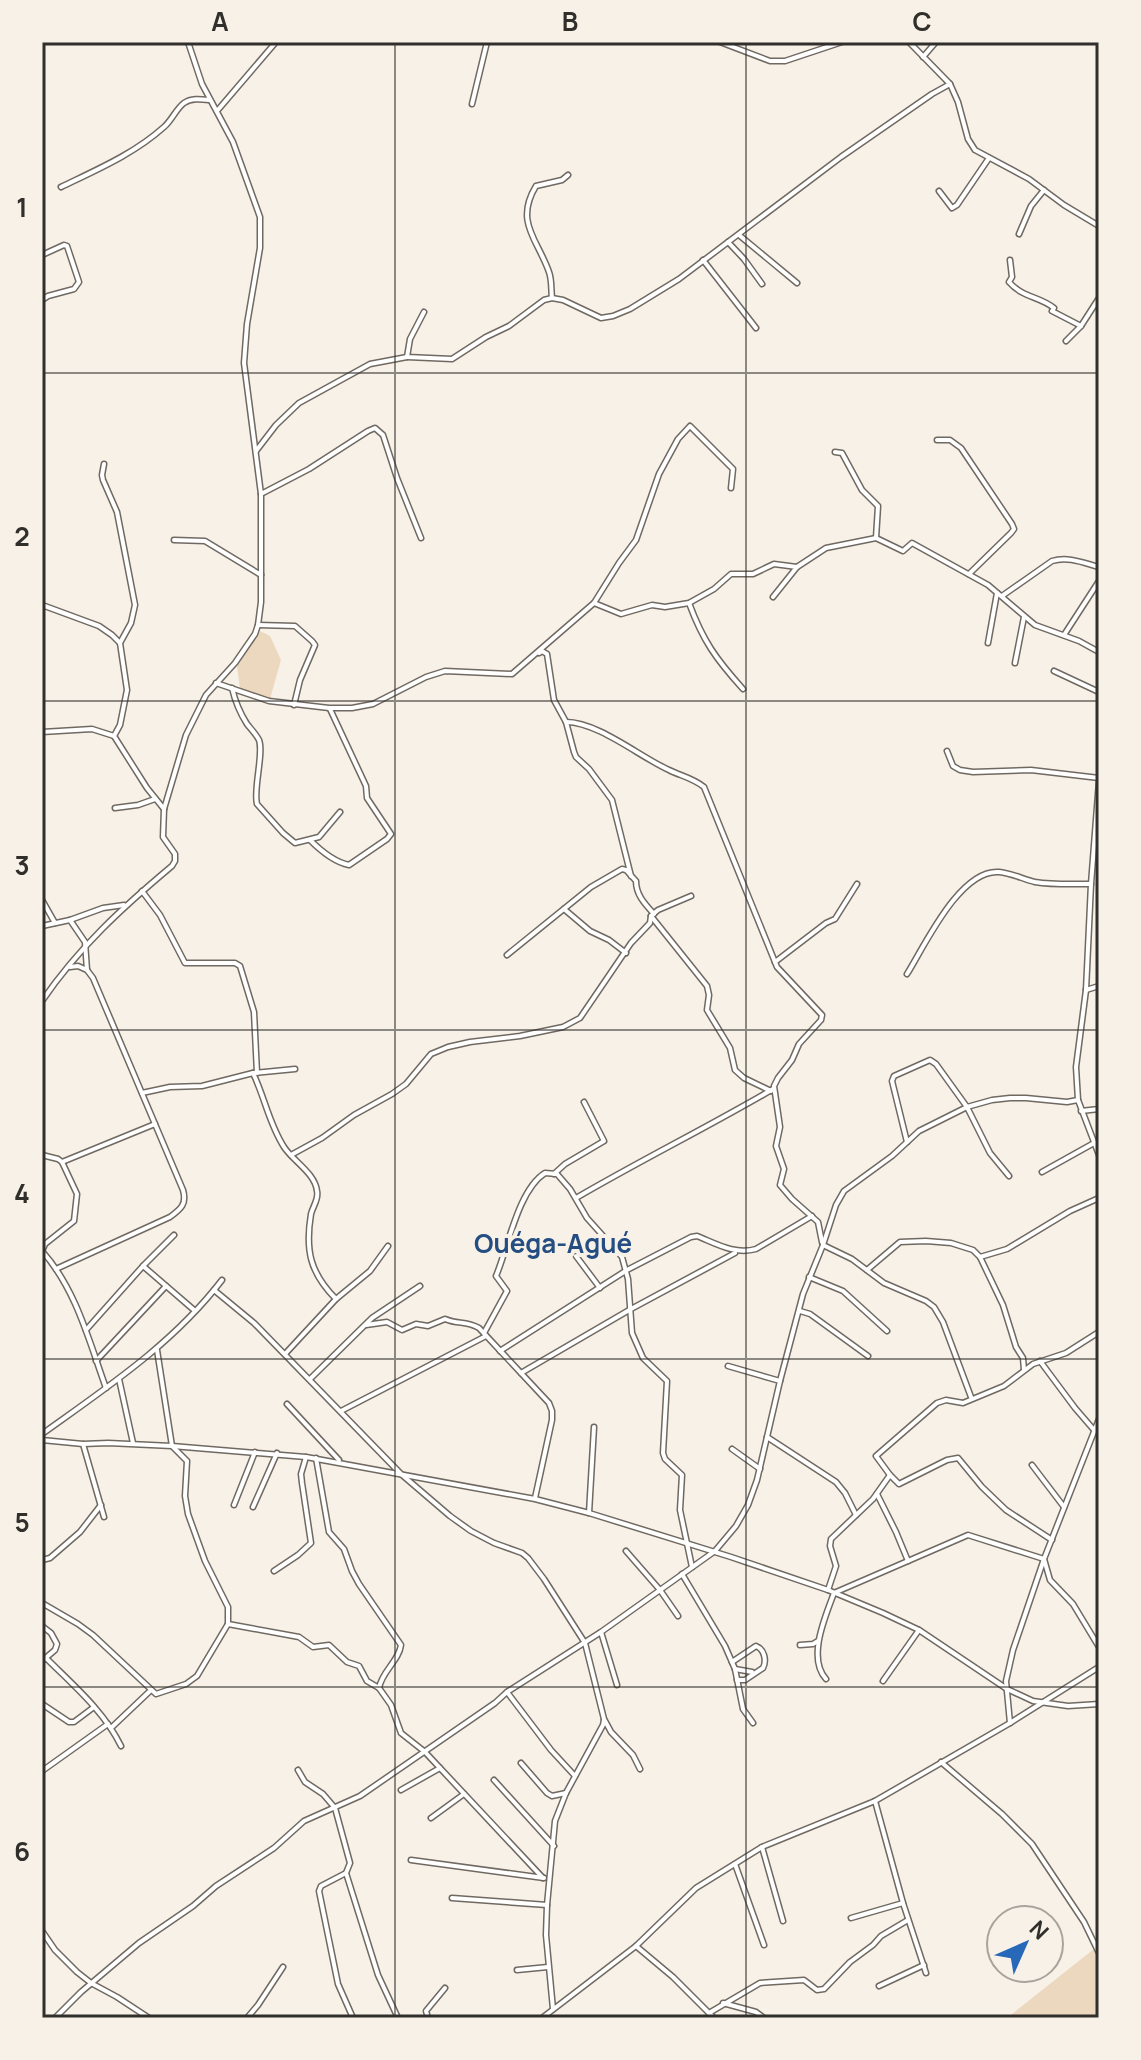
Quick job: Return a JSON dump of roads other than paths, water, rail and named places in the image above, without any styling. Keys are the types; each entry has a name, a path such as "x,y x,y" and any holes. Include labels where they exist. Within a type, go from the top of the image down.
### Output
{"street":[{"path":"42,1001 85,947 125,905 175,861 175,854 163,837 164,809 190,725 206,695 245,651 258,625 261,494 244,363 247,324 260,248 260,217 240,159 209,100 188,42"},
{"path":"217,111 276,42"},
{"path":"472,104 487,42"},
{"path":"720,42 770,61 785,61 842,42"},
{"path":"909,42 950,84 975,150 1029,179 1099,226"},
{"path":"923,57 936,42"},
{"path":"256,451 276,425 299,403 370,364 407,357 452,359 509,326 544,300 552,298 601,318 630,309 739,235 841,157 950,84"},
{"path":"61,187 116,161 166,126 185,102 209,100"},
{"path":"939,191 952,208 957,205 989,158"},
{"path":"552,298 550,274 529,231 527,200 536,186 562,180 568,175"},
{"path":"1019,234 1031,206 1044,190"},
{"path":"739,235 797,283"},
{"path":"728,242 762,284"},
{"path":"42,255 66,245 79,282 74,289 42,300"},
{"path":"703,260 756,328"},
{"path":"1010,260 1012,277 1009,282 1014,288 1023,295 1046,301 1054,308 1052,311 1081,326"},
{"path":"1066,341 1081,326 1099,298"},
{"path":"407,357 410,339 424,312"},
{"path":"216,683 269,701 352,708 373,704 426,677 445,671 512,674 594,603 636,540 659,474 678,439 690,426 733,469 731,488"},
{"path":"261,494 301,474 375,428 383,435 421,538"},
{"path":"937,440 950,440 961,448 1014,529 969,574"},
{"path":"835,452 842,453 862,490 878,506 876,538"},
{"path":"104,464 103,480 117,510 135,605 131,623 120,643"},
{"path":"773,597 797,567 826,548 876,538 903,551 912,543 1000,594 1024,617 1043,629 1064,635 1099,652"},
{"path":"174,540 205,541 261,575"},
{"path":"988,643 1000,594 1059,558 1099,567"},
{"path":"594,603 621,614 652,605 665,607 689,603 714,589 731,574 753,574 774,564 797,567"},
{"path":"1064,635 1099,581"},
{"path":"689,603 715,658 743,689"},
{"path":"42,605 99,626 120,643 127,690 120,725 114,736"},
{"path":"1015,663 1024,617"},
{"path":"258,625 295,626 315,645 300,680 294,705"},
{"path":"537,654 542,651 547,654 554,700 566,722 576,757 612,800 631,876"},
{"path":"1054,671 1099,692"},
{"path":"232,688 244,720 260,744 255,801 291,841 319,837 340,812"},
{"path":"310,840 323,853 349,865 391,834 367,798 366,786 329,708"},
{"path":"566,722 583,724 704,787 780,972 822,1017 799,1044 772,1090 576,1199"},
{"path":"42,732 92,729 114,736 164,809"},
{"path":"947,751 953,766 960,770 1031,770 1099,780 1086,990 1076,1067 1078,1100 1099,1155"},
{"path":"115,808 155,799"},
{"path":"507,955 591,887 622,869 626,870 636,881 636,889 653,915 707,986 707,1010 730,1048 737,1073 772,1090"},
{"path":"907,974 952,901 980,877 991,872 1002,872 1047,884 1091,884"},
{"path":"775,962 835,919 857,884"},
{"path":"142,891 160,915 185,963 235,963 240,966 254,1012 255,1073 274,1130 317,1188 318,1197 312,1208 308,1237 309,1252 321,1284 336,1299"},
{"path":"291,1155 406,1084 431,1054 470,1042 520,1036 572,1024 580,1018 653,915 691,896"},
{"path":"42,900 55,923"},
{"path":"42,926 103,908 125,905"},
{"path":"564,909 590,931 626,953"},
{"path":"70,920 85,942 87,970"},
{"path":"56,1269 170,1217 181,1209 185,1200 93,978 87,970 78,966 67,968"},
{"path":"1086,990 1099,986"},
{"path":"907,1142 892,1081 894,1076 932,1061 967,1107 990,1153 1009,1176"},
{"path":"142,1093 295,1069"},
{"path":"772,1090 780,1127 776,1146 784,1169 780,1185 818,1222 823,1245"},
{"path":"55,2018 139,1943 274,1848 304,1821 360,1796 715,1551 730,1534 753,1493 809,1277 844,1191 882,1164 919,1131 967,1107 1010,1098 1078,1100"},
{"path":"554,1174 604,1141 584,1102"},
{"path":"1081,1111 1099,1109"},
{"path":"62,1162 155,1124"},
{"path":"1042,1172 1094,1143"},
{"path":"42,1155 62,1162 77,1194 74,1221 45,1244 42,1251 71,1294 106,1388"},
{"path":"341,1411 485,1335 507,1291 496,1276 516,1216 536,1180 545,1173 561,1177 594,1225 619,1252 627,1270 631,1326 643,1358 667,1383 663,1453 665,1459 682,1475 679,1503 692,1567"},
{"path":"980,1257 1007,1249 1070,1211 1099,1198"},
{"path":"500,1351 627,1270 691,1237 697,1236 737,1252 747,1252 812,1216"},
{"path":"86,1330 174,1235"},
{"path":"867,1270 895,1245 910,1241 951,1243 973,1250 980,1257 1003,1305 1016,1347 1023,1358 1024,1370"},
{"path":"823,1245 852,1259 884,1283 926,1301 936,1310 971,1398"},
{"path":"285,1354 336,1299 370,1271 388,1246"},
{"path":"521,1373 737,1252"},
{"path":"576,1256 600,1288"},
{"path":"143,1266 194,1310"},
{"path":"809,1277 843,1291 887,1331"},
{"path":"42,1437 157,1350 222,1280"},
{"path":"96,1361 166,1286"},
{"path":"310,1379 385,1308 420,1286"},
{"path":"214,1290 254,1323 401,1474 450,1516 494,1543 522,1553 544,1579 585,1643 604,1719 611,1732 633,1755 640,1769"},
{"path":"800,1311 810,1314 868,1356"},
{"path":"366,1325 387,1322 402,1330 416,1324 428,1326 445,1319 455,1323 469,1322 479,1328 549,1403 552,1411 535,1499"},
{"path":"1052,1540 1006,1510 958,1458 947,1460 902,1484 896,1482 876,1458 881,1450 937,1403 946,1400 963,1403 1009,1384 1024,1370 1066,1353 1099,1332"},
{"path":"42,1603 93,1635 156,1694 186,1684 197,1676 228,1624 228,1607 205,1561 188,1514 185,1496 187,1461 172,1446 157,1350"},
{"path":"1040,1361 1094,1430"},
{"path":"728,1366 780,1381"},
{"path":"119,1379 133,1444"},
{"path":"287,1404 341,1462"},
{"path":"1010,1723 1007,1676 1010,1661 1044,1559 1099,1419"},
{"path":"589,1513 594,1427"},
{"path":"42,1437 83,1444 277,1453 535,1499 715,1551 828,1590 919,1630 1007,1689 1040,1703 1068,1706 1099,1704"},
{"path":"767,1437 836,1482 856,1515"},
{"path":"83,1444 104,1517"},
{"path":"732,1449 760,1469"},
{"path":"234,1505 255,1452"},
{"path":"253,1507 277,1453"},
{"path":"274,1571 311,1543 301,1474 306,1457"},
{"path":"316,1458 329,1532 344,1549 359,1584 401,1645 379,1688"},
{"path":"1032,1465 1064,1507"},
{"path":"828,1590 835,1569 831,1539 877,1494 890,1475"},
{"path":"877,1494 908,1561"},
{"path":"42,1560 50,1558 80,1532 101,1505"},
{"path":"826,1679 819,1668 818,1641 834,1593 968,1535 1044,1559"},
{"path":"626,1551 678,1616"},
{"path":"1044,1559 1050,1580 1073,1604 1099,1647"},
{"path":"682,1574 732,1662 743,1709 753,1723"},
{"path":"228,1624 292,1635 313,1647 329,1645 347,1662 359,1666 367,1681 379,1688 392,1708 401,1733 425,1752 543,1878"},
{"path":"42,1626 51,1633 57,1644 55,1650 44,1659 94,1707 121,1746"},
{"path":"883,1681 919,1630"},
{"path":"601,1632 617,1685"},
{"path":"800,1645 818,1641"},
{"path":"732,1662 753,1647 758,1647 763,1653 765,1665 745,1680 737,1680"},
{"path":"542,2018 636,1946 696,1888 762,1847 875,1801 1099,1667"},
{"path":"735,1669 754,1673"},
{"path":"42,1771 110,1726 151,1690"},
{"path":"507,1692 575,1776"},
{"path":"42,1704 69,1722 74,1722 94,1707"},
{"path":"553,2009 548,1967 547,1905 555,1821 604,1719"},
{"path":"941,1762 1032,1844 1084,1922 1099,1953"},
{"path":"521,1763 547,1793 552,1796 566,1793"},
{"path":"401,1790 440,1768"},
{"path":"298,1770 305,1782 323,1794 335,1808 350,1863 346,1873 378,1975 398,2018"},
{"path":"494,1780 554,1846"},
{"path":"431,1818 464,1794"},
{"path":"875,1801 926,1973"},
{"path":"762,1847 783,1921"},
{"path":"411,1860 550,1878"},
{"path":"735,1864 764,1945"},
{"path":"346,1873 321,1886 319,1891 338,1984 353,2018"},
{"path":"452,1898 547,1905"},
{"path":"851,1918 903,1903"},
{"path":"709,2013 760,1983 804,1980 817,1990 824,1989 881,1936 908,1920"},
{"path":"42,1931 61,1956 91,1983 149,2018"},
{"path":"636,1946 714,2018"},
{"path":"879,1986 924,1965"},
{"path":"247,2018 283,1967"},
{"path":"517,1970 548,1967"},
{"path":"428,2018 426,2011 445,1988"},
{"path":"723,2003 756,2012 764,2018"}],"district":[{"name":"Ouéga-Agué","path":"553,1243"}]}
